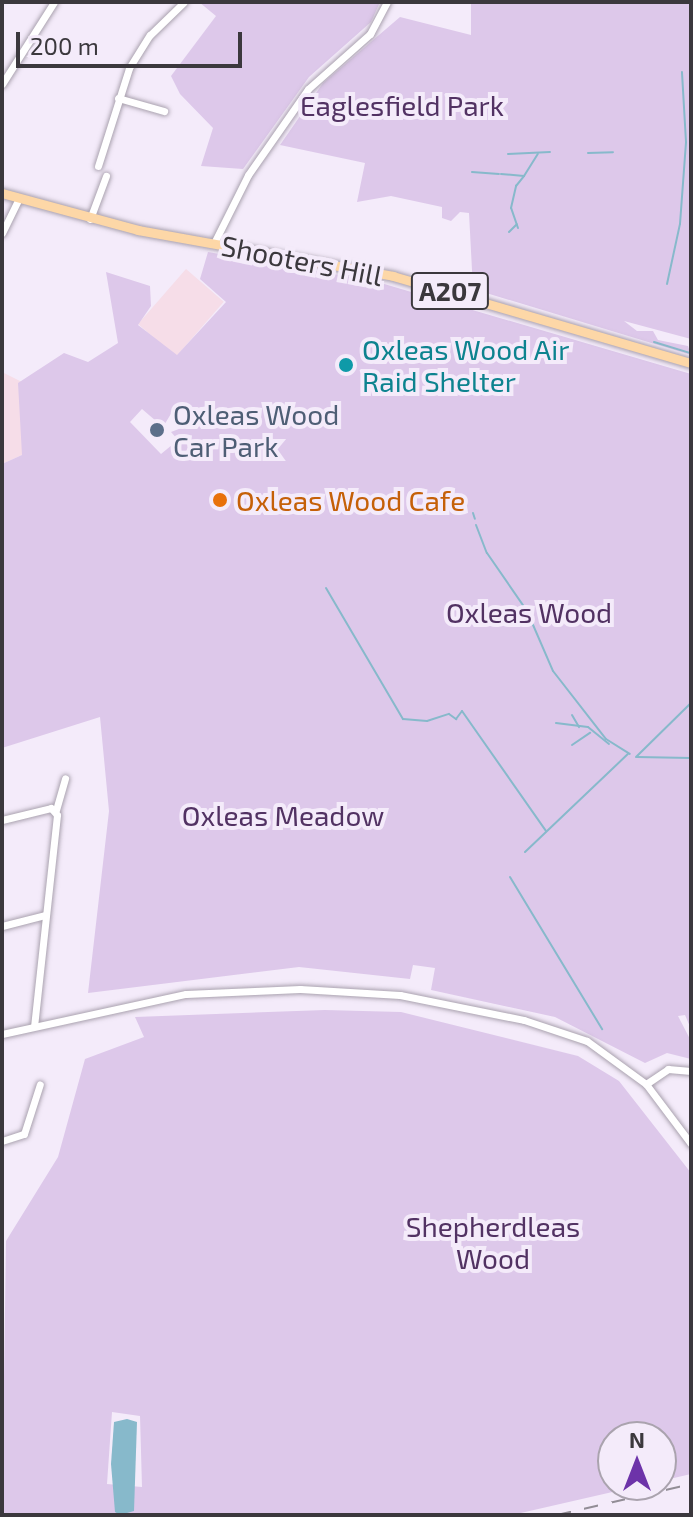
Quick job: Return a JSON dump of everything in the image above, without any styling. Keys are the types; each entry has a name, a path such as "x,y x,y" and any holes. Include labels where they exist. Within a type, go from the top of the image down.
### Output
{"main road":[{"name":"Shooters Hill","path":"2,193 90,219 400,278 691,363"}],"street":[{"path":"2,84 53,2"},
{"path":"98,166 118,98 141,47 184,2"},
{"path":"214,243 248,175 308,89 370,34 387,2"},
{"path":"118,98 164,111"},
{"path":"90,219 106,176"},
{"path":"2,233 19,198"},
{"path":"34,1026 56,810 65,778"},
{"path":"2,820 56,810"},
{"path":"2,926 45,915"},
{"path":"2,1034 186,994 300,989 400,995 555,1029 606,1052 646,1084 691,1144"},
{"path":"646,1084 668,1069 691,1071"},
{"path":"2,1141 24,1134 40,1084"}],"shaded area":[{"path":"186,269 224,302 176,357 138,324"},
{"path":"2,372 26,384 22,455 2,464"}],"green space":[{"name":"Eaglesfield Park","path":"199,2 380,2 371,22 309,77 243,169 201,166 213,128 180,94 171,76 216,16"},
{"path":"471,2 691,2 691,339 624,321 637,331 653,331 658,340 688,346 691,355 473,289 469,213 460,212 451,221 442,218 442,207 391,196 357,202 365,163 280,145 323,83 400,17 471,35"},
{"path":"208,252 374,281 691,374 691,1029 685,1015 678,1016 691,1041 691,1059 667,1053 645,1063 555,1017 431,990 435,968 413,965 410,979 299,967 88,993 109,811 100,717 2,748 2,464 22,455 18,383 64,353 88,362 118,343 106,272 150,286 151,306 138,325 177,355 226,302 200,279","holes":["208,406 210,417 171,432 178,440 161,454 130,422 142,409 163,427 172,412"]},
{"name":"Shepherdleas Wood","path":"325,1010 401,1012 578,1056 619,1081 691,1173 691,1474 677,1477 677,1421 597,1421 597,1496 512,1515 2,1515 6,1241 58,1157 85,1059 144,1037 135,1017","holes":["112,1412 140,1416 142,1487 107,1484"]}],"water":[{"path":"127,1419 137,1422 134,1511 120,1515 115,1512 111,1464 114,1422"}],"waterway":[{"path":"667,284 680,224 686,142 682,72"},
{"path":"508,154 550,152"},
{"path":"588,153 613,152"},
{"path":"501,174 524,176 538,154"},
{"path":"472,172 499,174"},
{"path":"518,228 511,208 516,186 524,176"},
{"path":"509,232 517,224"},
{"path":"654,342 691,353"},
{"path":"473,513 475,519"},
{"path":"476,525 487,553 527,611 553,671 606,739 630,754"},
{"path":"326,588 403,719 427,721 449,714 456,719 462,711 546,831"},
{"path":"636,757 691,703"},
{"path":"572,715 579,727"},
{"path":"556,723 588,727 609,744"},
{"path":"572,745 590,733"},
{"path":"525,852 628,754"},
{"path":"637,757 691,758"},
{"path":"510,877 602,1029"}],"railway":[{"path":"557,1515 691,1484"}],"place":[{"name":"Oxleas Wood Air Raid Shelter","path":"346,365"},
{"name":"Oxleas Wood Car Park","path":"157,430"},
{"name":"Oxleas Wood Cafe","path":"220,500"}],"park label":[{"name":"Oxleas Wood","path":"529,612"},
{"name":"Oxleas Meadow","path":"283,815"}]}
